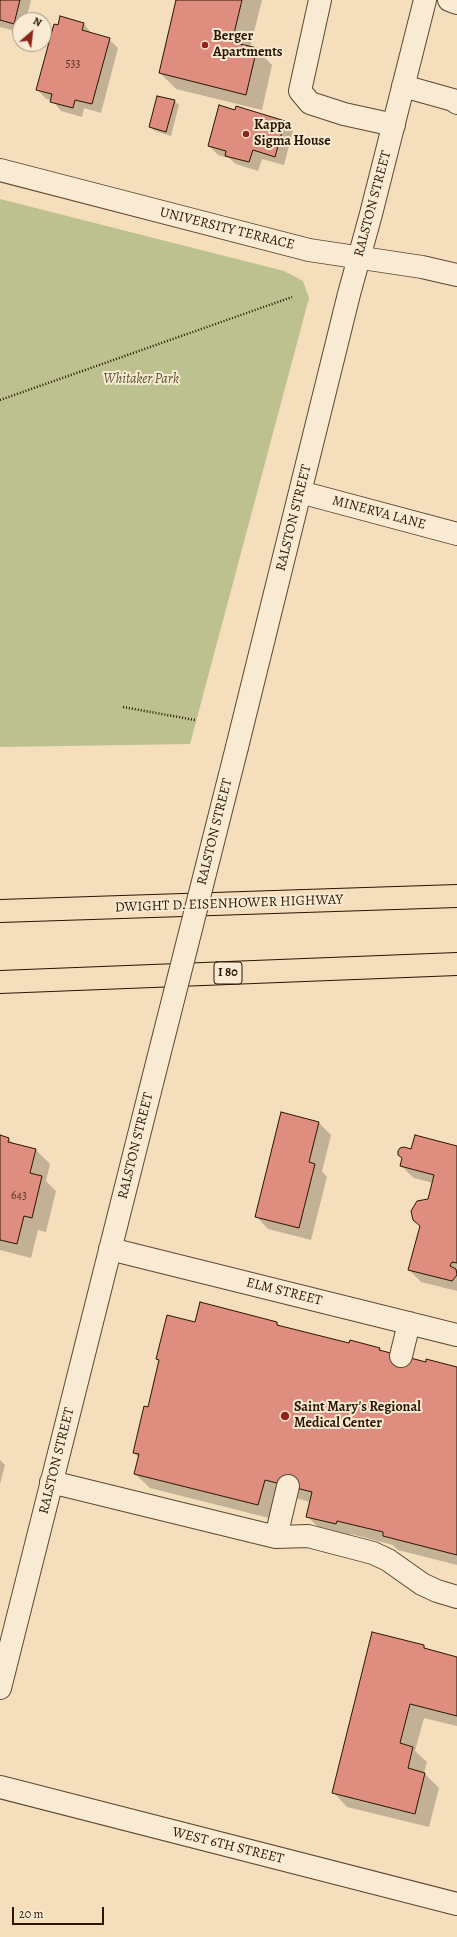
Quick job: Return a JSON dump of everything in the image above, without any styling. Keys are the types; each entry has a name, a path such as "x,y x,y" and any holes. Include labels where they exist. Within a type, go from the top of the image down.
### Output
{"highway":[{"path":"385,898 457,890"},
{"name":"DWIGHT D. EISENHOWER HIGHWAY","path":"0,911 457,896"},
{"name":"I 80","path":"0,982 457,964"}],"street":[{"path":"320,0 300,91 310,103 344,114 394,125"},
{"name":"RALSTON STREET","path":"0,1688 8,1618 52,1482 237,747 358,256 394,125 425,0"},
{"path":"449,0 457,3"},
{"path":"403,86 453,100 457,103"},
{"name":"UNIVERSITY TERRACE","path":"0,170 308,250 358,256 422,267 457,275"},
{"name":"MINERVA LANE","path":"300,492 457,534"},
{"name":"ELM STREET","path":"110,1249 457,1335"},
{"path":"400,1356 408,1323"},
{"path":"52,1482 276,1537 308,1536 373,1553 388,1560 422,1584 437,1591 457,1596"},
{"path":"276,1537 288,1486"},
{"name":"WEST 6TH STREET","path":"0,1787 457,1904"}],"path":[{"path":"0,400 292,297"},
{"path":"123,707 195,720"}],"green space":[{"name":"Whitaker Park","path":"0,199 284,271 303,281 309,298 190,744 0,747"}],"building":[{"path":"0,0 20,0 17,12 12,12 12,23 0,20"},
{"name":"Berger Apartments","path":"176,0 242,0 232,42 257,48 246,95 159,73"},
{"path":"60,16 84,23 82,30 110,38 92,104 75,100 73,108 50,102 52,94 36,90 46,52 52,52 52,31 54,24 58,25"},
{"path":"157,96 175,100 166,132 149,127"},
{"name":"Kappa Sigma House","path":"219,105 235,110 236,106 285,121 275,157 253,150 249,162 225,156 226,151 208,146"},
{"path":"281,1112 319,1122 309,1162 315,1164 299,1228 255,1217"},
{"path":"0,1135 9,1138 8,1142 36,1149 30,1173 42,1176 32,1218 24,1216 17,1244 0,1240"},
{"path":"415,1135 457,1146 457,1263 452,1262 450,1266 456,1269 457,1275 452,1281 408,1270 420,1226 413,1220 411,1211 417,1201 428,1199 434,1175 400,1166 402,1158 398,1155 398,1151 400,1148 404,1147 411,1149"},
{"path":"200,1302 277,1322 277,1325 349,1343 350,1340 380,1348 379,1350 426,1362 426,1359 457,1367 457,1555 383,1536 383,1532 337,1521 336,1524 306,1517 312,1492 265,1480 258,1505 134,1474 139,1454 133,1453 144,1406 148,1407 159,1360 156,1359 167,1315 195,1322"},
{"path":"372,1632 424,1645 424,1648 457,1657 457,1716 410,1704 400,1743 413,1747 408,1768 425,1773 415,1814 332,1793"}],"place":[{"name":"Berger Apartments","path":"205,45"},
{"name":"Kappa Sigma House","path":"246,134"},
{"name":"Saint Mary's Regional Medical Center","path":"285,1416"}]}
